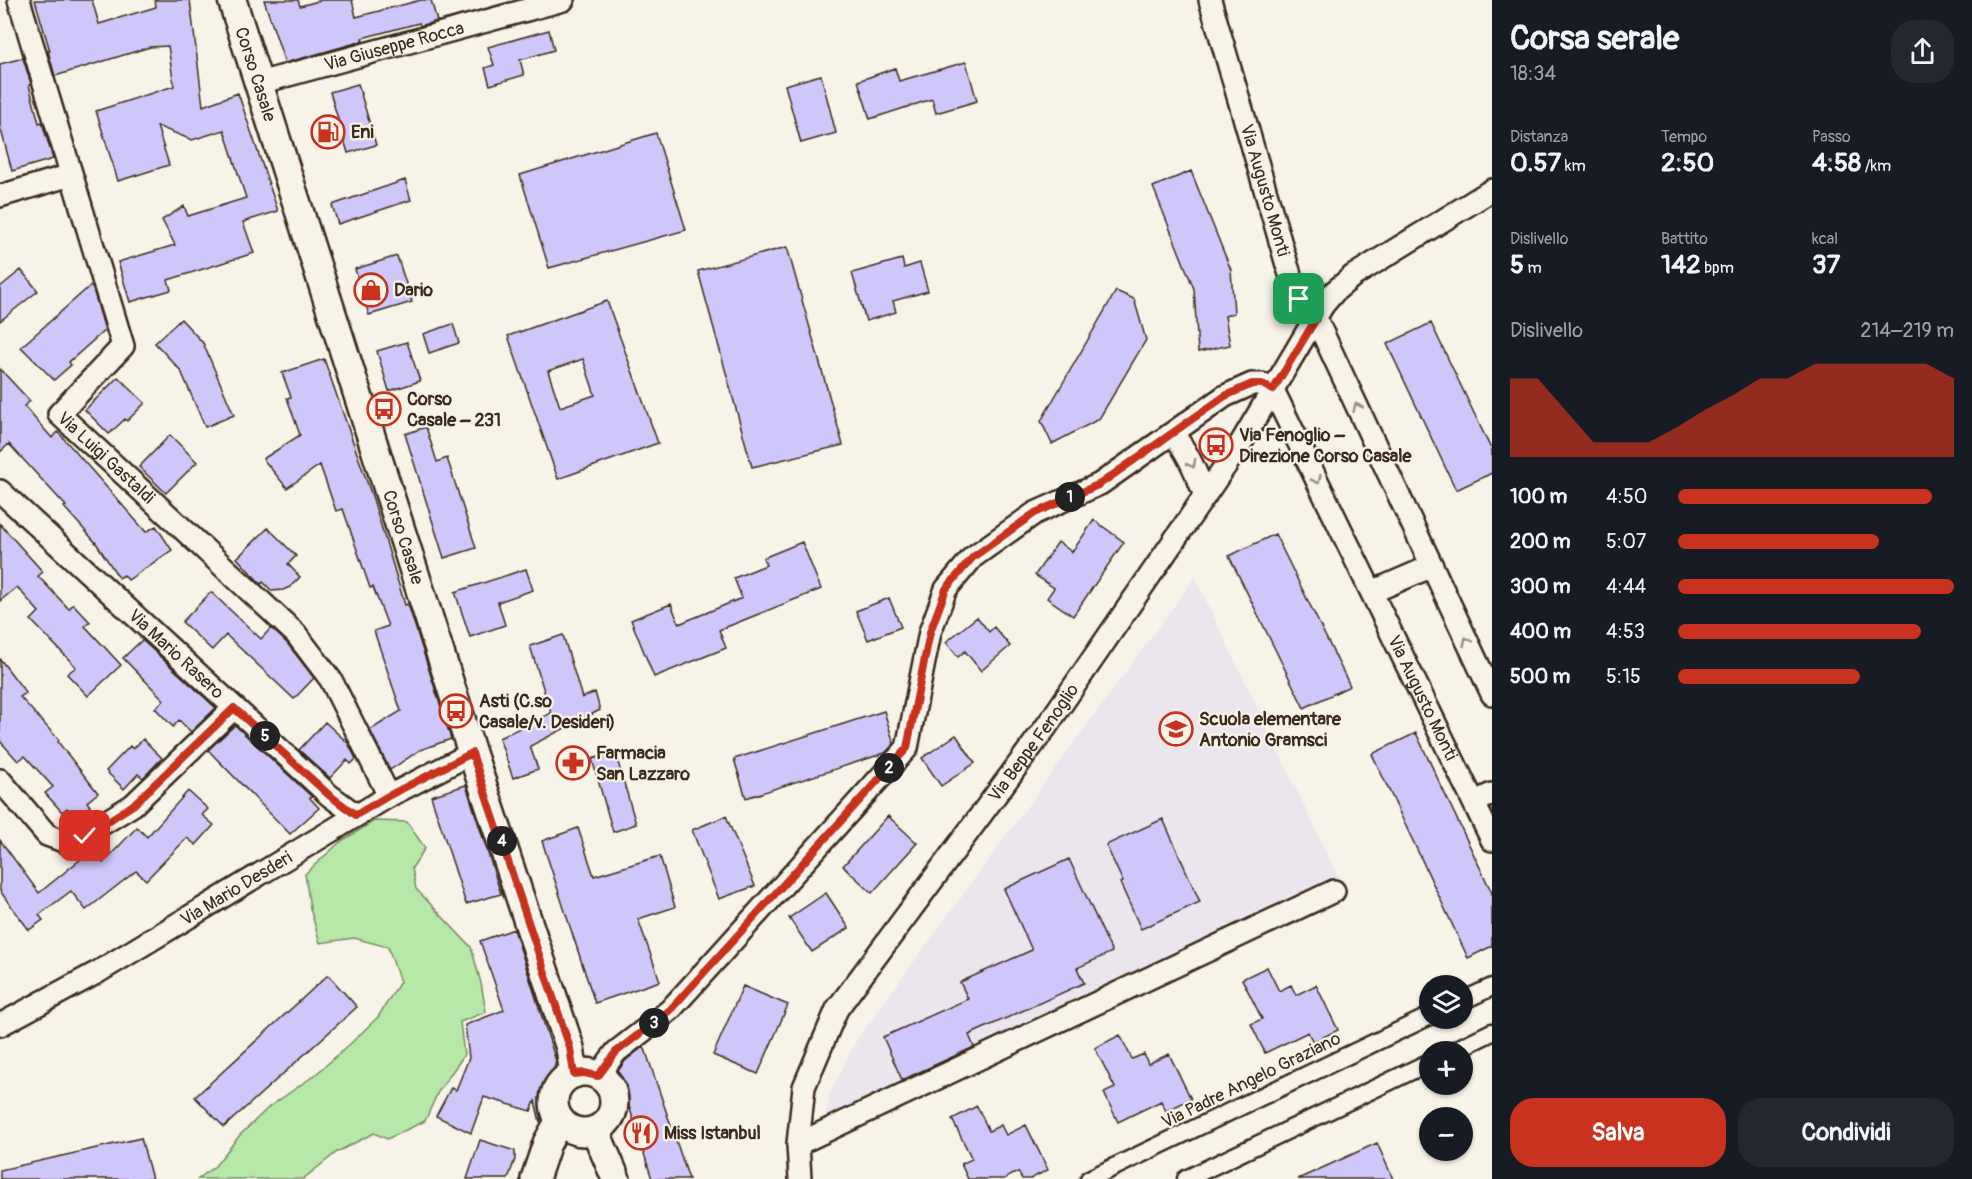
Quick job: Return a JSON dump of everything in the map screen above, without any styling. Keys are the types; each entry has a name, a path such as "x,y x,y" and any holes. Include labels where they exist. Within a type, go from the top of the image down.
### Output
{"street":[{"name":"Via Luigi Gastaldi","path":"19,0 123,346 59,414 296,634 331,680 388,796"},
{"name":"Corso Casale","path":"232,0 472,753 567,1040 586,1075"},
{"name":"Via Giuseppe Rocca","path":"259,82 563,0"},
{"name":"Via Augusto Monti","path":"1210,0 1287,265 1299,299 1316,319 1492,694"},
{"path":"0,196 71,175"},
{"name":"Via Beppe Fenoglio","path":"800,1179 798,1144 804,1087 837,1009 1046,727 1241,443 1330,296 1353,276 1492,190"},
{"path":"586,1075 610,1087 614,1097 614,1107 604,1125 595,1130 576,1131 560,1119 554,1102 556,1094 566,1079 586,1075 670,1010 907,748 930,632 946,589 973,557 1035,513 1100,484 1225,396 1252,384 1262,384 1273,390"},
{"name":"Via Augusto Monti","path":"1273,390 1372,592 1483,798 1492,840"},
{"path":"1173,434 1181,443 1196,471 1204,496"},
{"name":"Via Mario Rasero","path":"0,491 329,795 356,815"},
{"path":"1372,592 1432,566"},
{"path":"0,780 47,835 66,842 76,840 133,805 234,708"},
{"name":"Via Mario Desderi","path":"0,1025 98,972 388,796 472,753"},
{"path":"798,1144 1334,891"},
{"path":"1473,996 1492,987"},
{"name":"Via Padre Angelo Graziano","path":"1089,1179 1419,1021"},
{"path":"1473,1041 1492,1032"},
{"path":"1186,1179 1419,1067"},
{"path":"535,1179 547,1143 560,1119"},
{"path":"595,1130 616,1179"}],"shaded area":[{"name":"Scuola elementare Antonio Gramsci","path":"1195,577 1340,881 825,1120 830,1094 856,1041"}],"green space":[{"path":"374,821 407,822 425,848 412,868 416,889 471,947 486,1012 460,1022 464,1055 438,1092 425,1121 387,1139 374,1133 337,1152 303,1179 198,1179 215,1166 240,1135 269,1107 315,1075 378,1017 400,982 388,947 354,938 320,943 310,908 305,874 340,842"}],"building":[{"path":"35,0 92,0 99,24 156,7 155,0 190,0 203,106 238,93 278,211 243,222 254,253 168,280 171,290 130,302 118,262 175,245 162,220 184,206 188,216 246,198 224,130 192,140 157,126 169,165 118,181 96,111 174,86 168,46 150,47 55,76"},
{"path":"264,0 298,0 300,6 322,0 352,0 356,17 421,0 431,0 437,21 420,26 419,23 362,38 363,41 285,63"},
{"path":"549,30 554,50 520,60 524,75 490,85 485,68 494,65 488,47"},
{"path":"23,58 39,123 42,122 53,159 12,171 0,126 0,64"},
{"path":"966,62 977,101 936,113 932,99 870,119 858,81 895,68 899,81"},
{"path":"821,75 836,133 801,143 785,85"},
{"path":"358,84 376,145 348,153 330,92"},
{"path":"656,133 686,230 549,268 520,175"},
{"path":"1191,171 1231,270 1234,313 1225,316 1230,345 1198,352 1194,289 1153,187"},
{"path":"405,180 411,200 338,224 332,205"},
{"path":"787,247 843,445 752,467 698,271"},
{"path":"397,256 412,302 369,315 355,269"},
{"path":"902,259 904,268 920,263 928,291 893,301 896,312 866,321 852,273"},
{"path":"21,270 38,291 0,321 0,287"},
{"path":"90,286 93,289 105,330 69,362 71,365 54,380 21,347"},
{"path":"1116,291 1134,299 1146,340 1099,419 1052,444 1041,421"},
{"path":"607,301 658,443 558,479 508,336","holes":["583,359 595,395 560,407 548,371"]},
{"path":"181,319 203,343 234,415 205,427 181,371 155,343"},
{"path":"1431,323 1492,451 1492,473 1456,490 1387,344"},
{"path":"453,324 459,343 429,353 423,334"},
{"path":"407,342 420,381 389,391 377,351"},
{"path":"324,359 373,499 405,605 408,604 451,739 420,750 390,770 370,730 401,711 374,631 388,626 373,587 370,588 343,509 336,511 320,465 287,488 263,459 300,435 287,398 291,397 282,373"},
{"path":"0,369 30,401 24,406 52,438 58,432 146,532 156,526 172,550 128,580 124,575 119,578 96,543 64,507 66,506 9,444 0,452"},
{"path":"118,377 145,403 127,421 125,419 109,434 85,410"},
{"path":"426,427 437,462 447,458 476,548 444,558 405,434"},
{"path":"170,435 197,462 166,493 139,467"},
{"path":"1094,520 1124,542 1073,616 1047,598 1054,588 1035,575 1058,542 1072,552"},
{"path":"0,524 43,572 38,576 69,609 73,604 90,622 85,626 121,665 88,696 67,674 76,667 31,620 39,612 17,587 0,601"},
{"path":"268,528 296,556 288,564 300,577 290,587 283,590 272,591 263,582 261,584 237,558"},
{"path":"1275,534 1350,686 1304,708 1229,556"},
{"path":"802,542 821,589 719,630 726,648 654,677 631,620 671,604 679,624 742,598 734,578 766,565 763,558"},
{"path":"526,569 533,590 498,602 505,625 470,637 455,592"},
{"path":"211,592 261,639 271,628 287,643 314,678 294,699 226,635 212,650 182,622"},
{"path":"889,598 901,627 868,640 856,611"},
{"path":"977,617 989,632 994,627 1010,646 981,671 965,651 958,657 946,642"},
{"path":"563,635 582,698 595,692 600,710 530,746 538,769 513,778 499,738 551,713 530,646"},
{"path":"142,640 216,708 191,732 179,720 173,727 155,708 164,700 123,658"},
{"path":"0,659 26,693 20,697 59,740 58,742 98,793 87,802 90,806 75,818 67,808 62,812 45,793 53,787 25,756 18,761 0,741"},
{"path":"884,711 894,744 885,753 746,798 734,759"},
{"path":"325,722 348,743 356,759 351,764 347,760 330,778 299,750"},
{"path":"235,725 312,797 310,798 319,808 290,834 208,750"},
{"path":"1416,733 1492,893 1492,946 1468,958 1372,754"},
{"path":"956,735 975,763 941,786 922,758"},
{"path":"143,739 162,758 143,778 138,774 124,789 106,771 130,746 133,749"},
{"path":"615,752 636,824 613,832 592,759"},
{"path":"466,785 501,894 466,904 431,796"},
{"path":"188,791 208,809 202,815 214,825 196,845 187,838 146,880 136,871 86,910 71,891 39,915 43,920 29,930 0,891 0,840 39,893 92,850 103,863 137,827 147,837"},
{"path":"726,816 755,886 719,899 692,830"},
{"path":"888,816 917,843 872,893 843,866"},
{"path":"1163,819 1200,902 1141,929 1106,845"},
{"path":"578,828 594,876 660,856 675,907 638,919 660,981 595,1003 542,841"},
{"path":"1069,859 1112,952 1077,968 1084,983 969,1035 974,1047 902,1080 883,1037 968,999 960,982 1032,950 1004,889"},
{"path":"826,893 849,928 812,952 789,918"},
{"path":"514,929 556,1061 540,1122 535,1101 531,1111 484,1097 471,1133 436,1116 451,1088 456,1090 469,1058 465,1025 504,1010 480,941"},
{"path":"1267,967 1279,991 1291,985 1296,995 1316,985 1338,1030 1313,1042 1308,1032 1265,1053 1251,1024 1262,1019 1242,979"},
{"path":"328,975 357,1007 224,1127 195,1097"},
{"path":"743,986 788,1005 758,1074 713,1055"},
{"path":"1120,1035 1132,1059 1144,1054 1148,1064 1169,1054 1191,1099 1166,1111 1161,1101 1118,1122 1104,1093 1115,1088 1095,1048"},
{"path":"644,1046 689,1179 652,1179 618,1071 625,1061"},
{"path":"977,1106 989,1131 1001,1125 1006,1135 1026,1125 1048,1170 1030,1179 1022,1179 1018,1172 1004,1179 968,1179 961,1164 972,1159 952,1119"},
{"path":"141,1138 152,1179 0,1179 0,1170"},
{"path":"480,1140 515,1151 515,1159 508,1179 467,1179"},
{"path":"1377,1143 1393,1179 1298,1179"}],"place":[{"name":"Eni","path":"328,132"},
{"name":"Dario","path":"371,290"},
{"name":"Corso Casale – 231","path":"384,409"},
{"name":"Via Fenoglio – Direzione Corso Casale","path":"1216,445"},
{"name":"Asti (C.so Casale/v. Desideri)","path":"456,711"},
{"name":"Scuola elementare Antonio Gramsci","path":"1176,729"},
{"name":"Farmacia San Lazzaro","path":"573,763"},
{"name":"Miss Istanbul","path":"641,1133"}],"route":[{"path":"85,836 133,805 234,708 329,795 356,815 472,753 570,1048 574,1074 584,1073 598,1076 616,1052 670,1010 907,748 930,632 946,589 973,557 1035,513 1100,484 1225,396 1252,384 1262,384 1273,390 1316,319 1299,299"}]}
